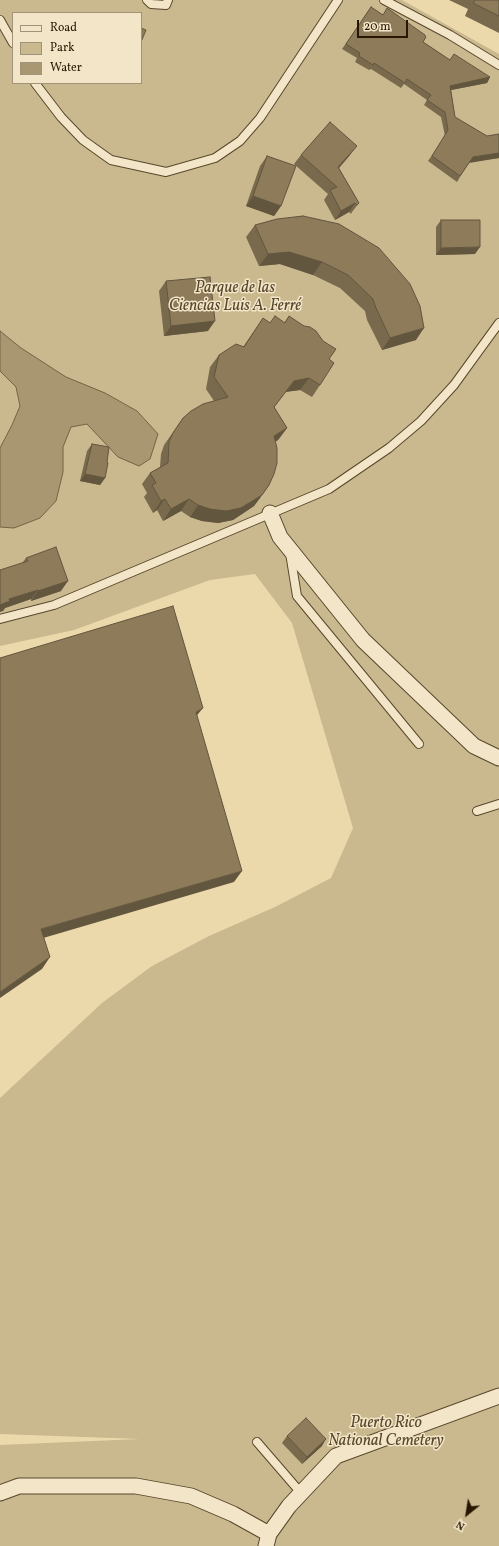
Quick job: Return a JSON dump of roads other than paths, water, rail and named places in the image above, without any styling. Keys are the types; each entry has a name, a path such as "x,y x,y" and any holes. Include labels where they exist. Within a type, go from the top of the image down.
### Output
{"street":[{"path":"270,513 280,537 362,640 474,746 499,758"},
{"path":"0,1493 19,1486 136,1486 191,1496 233,1514 268,1540 289,1506 336,1456 499,1396"}],"lane":[{"path":"148,0 152,4 166,5 168,0"},
{"path":"36,84 60,117 83,140 111,160 166,172 215,158 240,141 264,112 338,0"},
{"path":"384,0 499,65"},
{"path":"0,20 12,41"},
{"path":"0,619 54,605 330,489 389,448 421,421 454,385 499,323"},
{"path":"289,549 297,596 419,744"},
{"path":"477,811 499,804"},
{"path":"257,1442 301,1493"}],"water":[{"path":"0,331 21,348 66,377 105,393 137,411 158,434 150,459 139,466 118,457 87,424 71,427 63,447 63,472 56,501 40,518 14,528 0,527 0,448 20,406 16,387 0,371"}],"park label":[{"name":"Parque de las Ciencias Luis A. Ferré","path":"235,298"},
{"name":"Puerto Rico National Cemetery","path":"386,1433"}]}
